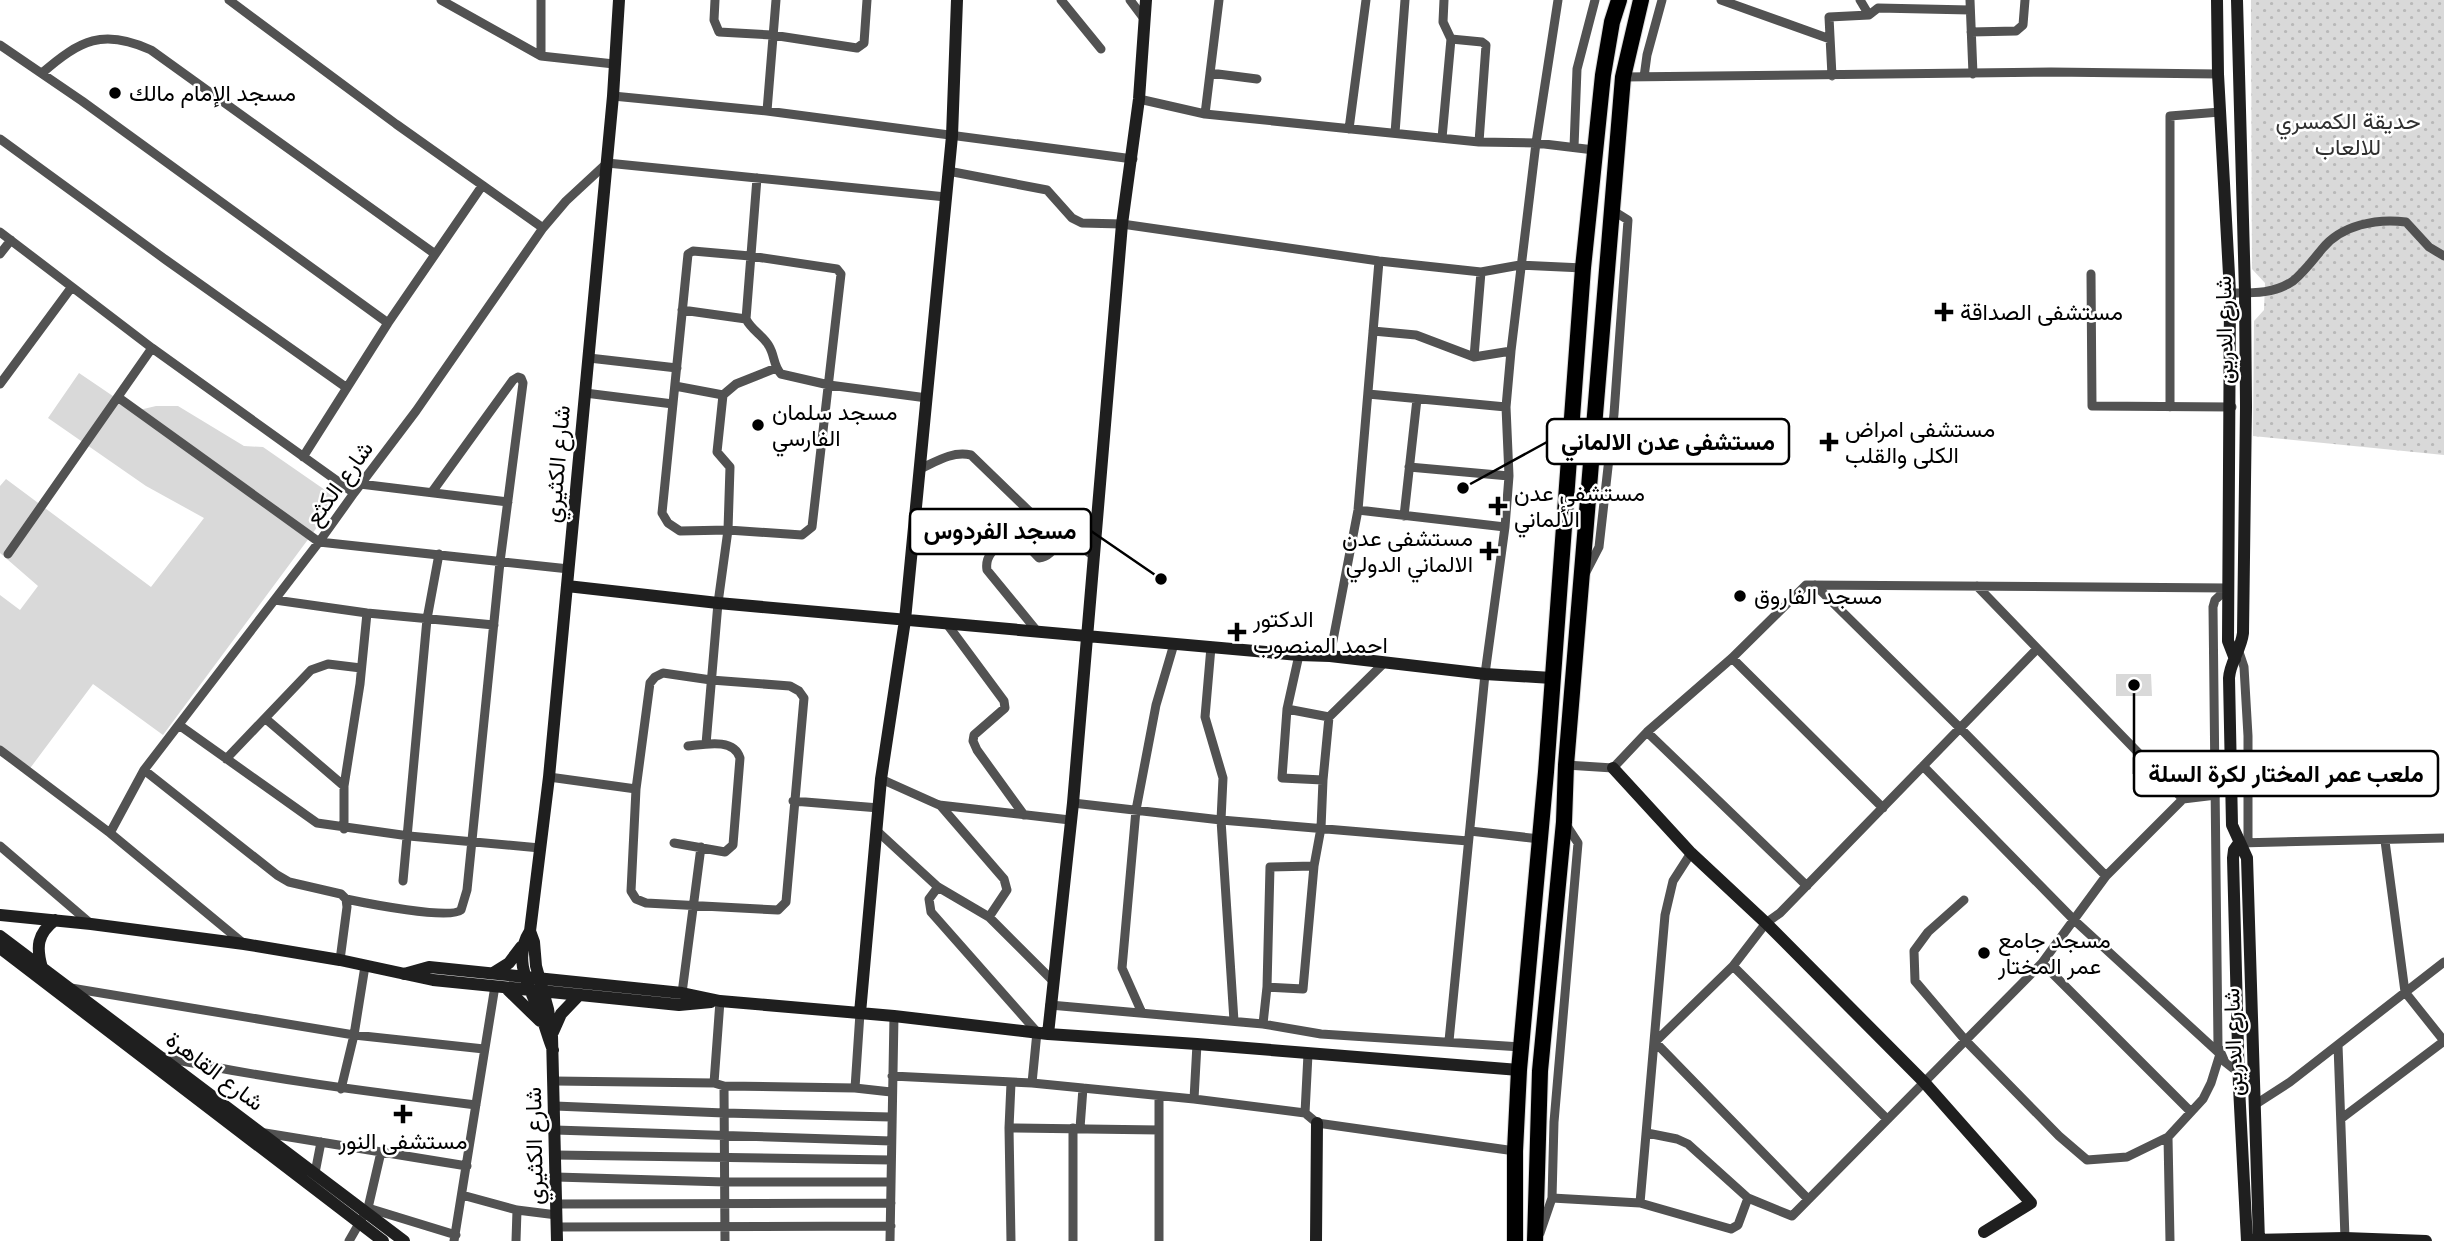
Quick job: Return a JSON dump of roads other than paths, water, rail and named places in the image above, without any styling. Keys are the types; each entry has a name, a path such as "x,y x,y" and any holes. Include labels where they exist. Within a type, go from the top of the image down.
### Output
{"highway":[{"path":"1515,1241 1519,1070 1540,839 1583,268 1605,62 1619,0"},
{"path":"1536,1241 1535,1177 1540,1071 1564,822 1566,765 1623,77 1641,0"}],"street":[{"path":"229,0 542,228"},
{"path":"442,0 541,56 614,64"},
{"path":"541,0 541,56"},
{"name":"شارع الكثيري","path":"536,990 539,978 530,931 549,777 589,358 613,96 618,0"},
{"path":"715,0 714,20 719,32 772,35 857,48 864,43 867,0"},
{"path":"767,111 776,0"},
{"path":"855,1088 881,779 905,620 952,136 957,0"},
{"path":"1061,0 1101,49"},
{"path":"1130,0 1145,20"},
{"path":"1032,1083 1050,1005 1073,803 1122,224 1133,159 1146,0"},
{"path":"1205,114 1219,0"},
{"path":"1349,129 1366,0"},
{"path":"1395,134 1405,0"},
{"path":"1442,138 1451,39 1443,22 1444,0"},
{"path":"1449,1041 1485,674 1509,476 1506,407 1520,265 1558,0"},
{"path":"1574,147 1577,69 1595,0"},
{"path":"1644,77 1662,0"},
{"path":"1721,0 1830,39"},
{"path":"1860,0 1869,15"},
{"path":"1971,32 2016,31 2023,25 2025,0"},
{"name":"شارع الدرين","path":"2217,0 2218,74 2231,293 2228,641 2237,655"},
{"name":"شارع الدرين","path":"2237,0 2246,407 2243,633 2229,673 2232,825 2244,843 2246,858 2256,1104 2253,1240"},
{"path":"1832,76 1829,17 1869,15 1878,8 1896,4 1970,5 1973,74"},
{"path":"42,73 73,49 90,41 115,38 152,50 435,254"},
{"path":"1451,39 1482,42 1486,45 1479,142"},
{"path":"0,45 388,323"},
{"path":"1623,77 2051,72 2218,74"},
{"path":"1210,73 1257,79"},
{"path":"613,96 767,111 1133,159"},
{"path":"1139,99 1205,114 1479,142 1536,143 1594,150"},
{"path":"2170,407 2170,116 2220,112"},
{"path":"0,139 347,387"},
{"path":"607,163 946,197"},
{"name":"شارع الكثع","path":"110,833 144,770 416,411 542,228 566,201 607,163"},
{"path":"948,171 1047,190 1072,218 1082,223 1122,224 1379,261 1481,272 1520,265 1583,268"},
{"path":"757,178 746,319 751,330 770,348 776,368 781,374 829,385 926,398"},
{"path":"303,457 388,323 482,186"},
{"path":"2231,293 2265,293 2291,282 2314,261 2323,247 2352,227 2393,220 2406,222 2429,247 2444,256"},
{"path":"0,232 152,348 354,493"},
{"path":"0,254 11,240"},
{"path":"690,251 750,256 840,271 812,527 802,535 728,530 680,531 668,523 662,513 688,254 690,251"},
{"path":"1330,656 1358,510 1379,261"},
{"path":"1474,357 1481,272"},
{"path":"2091,274 2092,407 2246,407"},
{"path":"0,384 71,288"},
{"path":"682,310 746,319"},
{"path":"1373,331 1416,335 1474,357 1511,351"},
{"path":"8,554 152,348"},
{"path":"589,358 677,368"},
{"path":"706,744 728,530 730,467 716,452 723,395 736,384 776,368"},
{"path":"144,770 289,882 341,894 346,899 403,909 457,913 461,910 467,890 500,562 523,383 518,377 513,380 432,492"},
{"path":"675,386 723,395"},
{"path":"585,393 673,404"},
{"path":"1368,394 1506,407"},
{"path":"119,398 319,542 569,569"},
{"path":"1404,516 1417,399"},
{"path":"920,469 951,454 971,456 1060,541 1073,542 1094,556"},
{"path":"1409,467 1509,476"},
{"path":"360,484 508,502"},
{"path":"1358,510 1504,527"},
{"path":"1037,631 987,570 986,561 989,554 1012,535 1021,539 1039,558 1052,552 1060,541"},
{"path":"403,881 427,619 439,554"},
{"path":"1612,768 1647,732 1732,658 1806,585 2242,586"},
{"path":"1815,585 2106,876"},
{"path":"567,586 719,603 1552,678"},
{"path":"1977,586 2183,799"},
{"path":"1964,900 1928,932 1913,951 1914,981 1966,1041 2059,1136 2087,1160 2127,1157 2168,1137 2207,1091 2220,1054 2213,607 2215,600 2228,588"},
{"path":"275,600 367,613 494,625"},
{"path":"344,829 344,786 367,613"},
{"path":"947,624 1004,701 1005,708 974,735 973,741 1024,815"},
{"path":"1142,1013 1122,968 1136,810 1156,705 1174,644"},
{"path":"1211,647 1205,717 1223,778 1221,820 1234,1021"},
{"path":"1655,1042 1733,966 1766,923 1807,886 2036,650"},
{"path":"1299,655 1287,709 1282,778 1323,780"},
{"path":"1732,658 1883,808"},
{"path":"1267,987 1303,989 1314,866 1321,828 1329,717 1384,663"},
{"path":"226,759 311,670 328,664 360,668"},
{"path":"663,673 711,680 790,686 804,698 786,902 778,911 646,903 636,899 631,891 636,789 650,683 663,673"},
{"path":"1287,709 1329,717"},
{"path":"266,719 344,786"},
{"path":"179,725 302,815 317,823 344,829 540,848"},
{"path":"1647,732 1807,886"},
{"path":"674,843 725,852 733,845 740,758 738,751 731,745 688,746"},
{"path":"0,750 110,833 244,944"},
{"path":"1566,765 1612,768 1691,853 1766,923 1924,1082 2031,1203 1984,1236"},
{"path":"1923,766 2074,920 2239,1073"},
{"path":"549,777 636,789"},
{"path":"881,779 939,805 1070,820"},
{"path":"1647,1133 1688,1144 1748,1198 1792,1216 2042,963 2106,876 2183,799 2216,795"},
{"path":"793,801 879,808"},
{"path":"1073,803 1221,820 1468,841"},
{"path":"939,805 1004,879 1007,890 989,917"},
{"path":"1536,1241 1552,1198 1554,1122 1578,843 1564,822"},
{"path":"876,830 938,887 989,917 1052,980"},
{"path":"1470,831 1540,839"},
{"path":"2244,843 2444,838"},
{"path":"2342,1118 2444,1041 2405,992 2385,841"},
{"name":"شارع الدرين","path":"2244,843 2232,858 2239,1073 2253,1240"},
{"path":"0,846 91,924"},
{"path":"682,993 701,848"},
{"path":"1640,1203 1665,915 1672,881 1691,853"},
{"path":"1263,1024 1267,987 1270,867 1314,866"},
{"path":"938,887 929,899 931,912 1042,1033"},
{"path":"340,960 346,899"},
{"path":"0,915 244,944 404,974 429,967 536,990 679,1005 720,1001"},
{"path":"41,968 38,940 44,929 55,920"},
{"name":"شارع الكثيري","path":"530,931 523,943 521,959 524,977 536,990 550,1038 555,1106 557,1241"},
{"name":"شارع القاهرة","path":"0,936 315,1173 365,1214 383,1241"},
{"path":"365,1214 455,1238 484,1049 498,982 523,943"},
{"name":"شارع القاهرة","path":"0,948 404,1241"},
{"path":"2256,1104 2290,1082 2444,962"},
{"path":"2042,963 2191,1112"},
{"path":"341,1089 354,1035 365,966"},
{"path":"1733,966 1887,1119"},
{"path":"498,982 524,977 539,978 682,993 720,1001 894,1016 1042,1033 1519,1070"},
{"path":"498,982 550,1038 561,1014 579,995"},
{"path":"67,987 354,1035 484,1049"},
{"path":"720,1001 719,1085 724,1113 725,1241"},
{"path":"1050,1005 1263,1024 1321,1034 1521,1047"},
{"path":"890,1241 894,1016"},
{"path":"1655,1042 1808,1199"},
{"path":"1194,1099 1197,1044"},
{"path":"2338,1045 2345,1238"},
{"path":"1306,1113 1308,1054"},
{"path":"161,1057 227,1071 341,1089 476,1105"},
{"path":"892,1076 1032,1083 1194,1099 1306,1113 1317,1123 1515,1152"},
{"path":"554,1081 855,1088 891,1092"},
{"path":"1011,1083 1011,1241"},
{"path":"1073,1241 1077,1128 1083,1088"},
{"path":"1159,1097 1159,1241"},
{"path":"555,1106 891,1117"},
{"path":"1315,1241 1317,1123"},
{"path":"1009,1128 1159,1130"},
{"path":"555,1130 891,1141"},
{"path":"261,1133 467,1166"},
{"path":"2168,1137 2170,1241"},
{"path":"315,1173 321,1142"},
{"path":"349,1241 365,1214 381,1152"},
{"path":"555,1154 891,1160"},
{"path":"1516,1175 1535,1177"},
{"path":"556,1177 725,1182 891,1182"},
{"path":"462,1195 517,1210 557,1215 725,1226 891,1226"},
{"path":"1552,1198 1640,1203 1731,1229 1738,1225 1748,1198"},
{"path":"557,1215 725,1205 891,1203"},
{"path":"516,1241 517,1210"},
{"path":"2253,1240 2345,1238 2425,1241"}],"place":[{"name":"مسجد الإمام مالك","path":"115,93"},
{"name":"مستشفى الصداقة","path":"1944,312"},
{"name":"مسجد سلمان الفارسي","path":"758,425"},
{"name":"مستشفى امراض الكلى والقلب","path":"1829,442"},
{"name":"مستشفى عدن الالماني","path":"1463,488"},
{"name":"مستشفى عدن الألماني","path":"1498,506"},
{"name":"مستشفى عدن الالماني الدولي","path":"1489,551"},
{"name":"مسجد الفردوس","path":"1161,579"},
{"name":"مسجد الفاروق","path":"1740,596"},
{"name":"الدكتور احمد المنصوب","path":"1237,632"},
{"name":"ملعب عمر المختار لكرة السلة","path":"2134,685"},
{"name":"مسجد جامع عمر المختار","path":"1984,953"},
{"name":"مستشفى النور","path":"403,1114"}],"park label":[{"name":"حديقة الكمسري للالعاب","path":"2348,134"}]}
